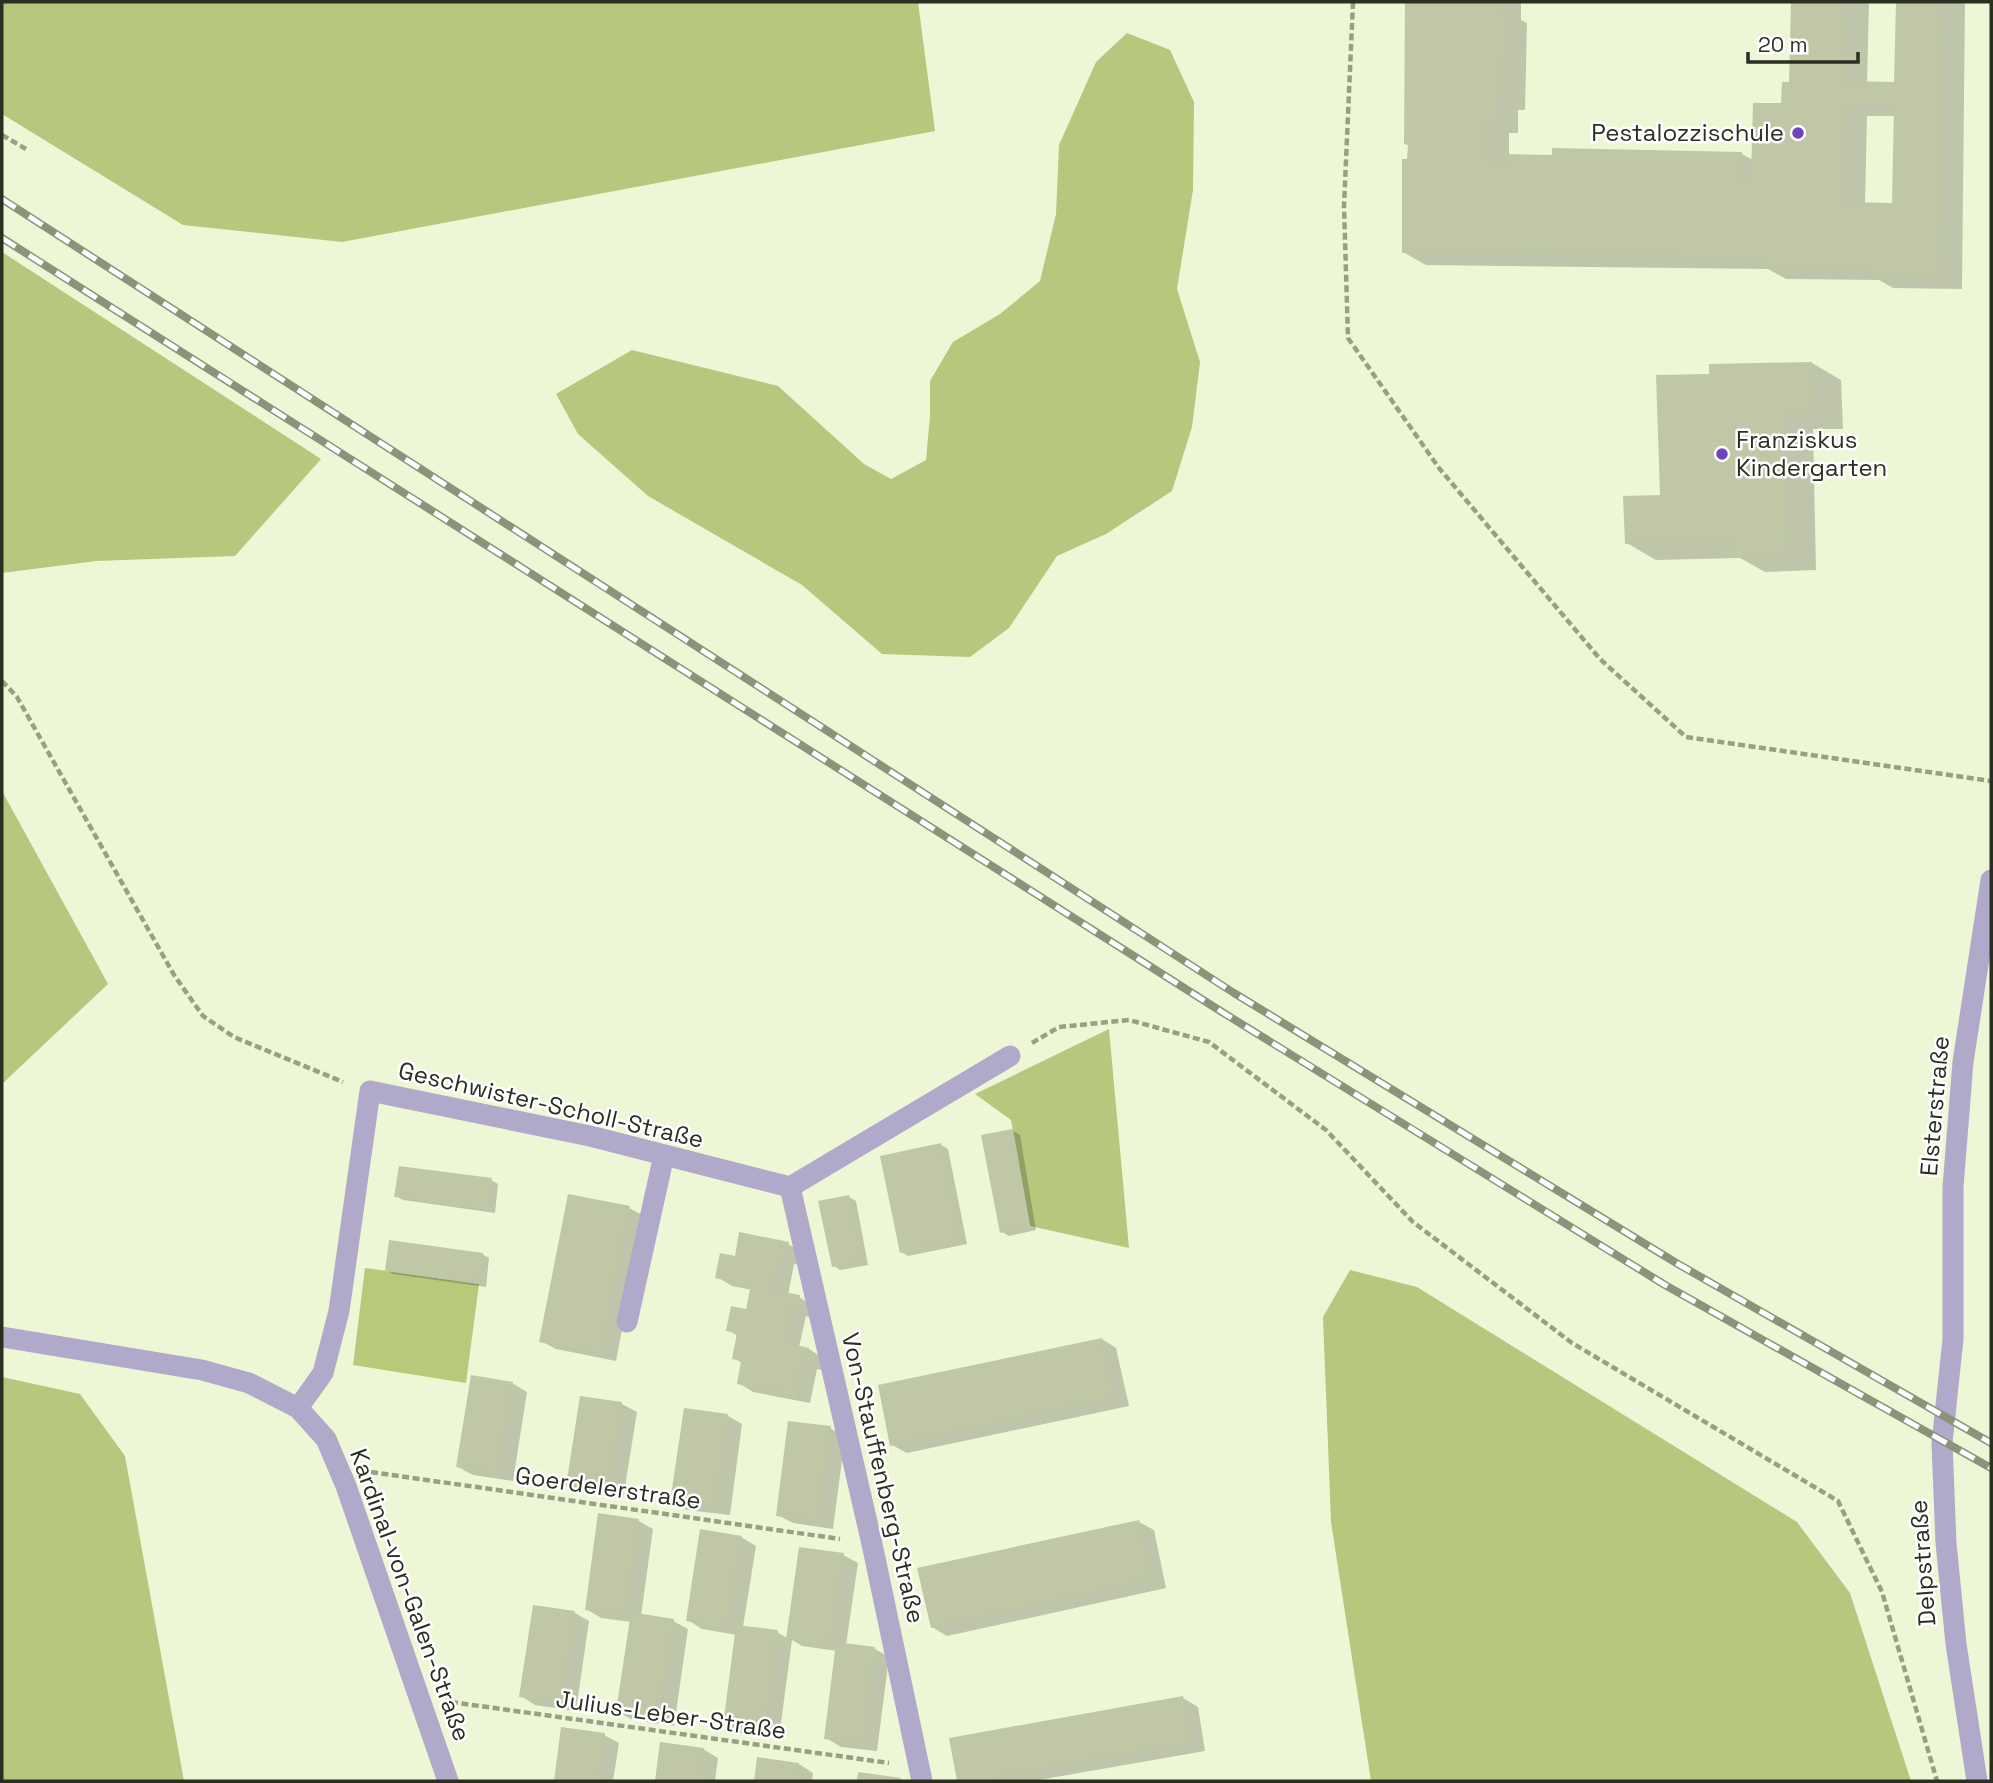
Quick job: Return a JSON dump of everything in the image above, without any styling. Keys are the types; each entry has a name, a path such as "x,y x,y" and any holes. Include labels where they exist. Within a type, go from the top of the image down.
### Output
{"street":[{"name":"Elsterstraße","path":"1953,1339 1953,1187 1962,1076 1991,880"},
{"path":"790,1187 1010,1056"},
{"name":"Geschwister-Scholl-Straße","path":"298,1408 323,1373 339,1311 370,1091 590,1136 790,1187"},
{"path":"627,1322 664,1155"},
{"name":"Von-Stauffenberg-Straße","path":"790,1187 872,1544 920,1772"},
{"name":"Kardinal-von-Galen-Straße","path":"2,1337 202,1370 249,1383 298,1408 326,1439 338,1468 449,1781"},
{"name":"Delpstraße","path":"1953,1339 1942,1443 1946,1543 1956,1644 1978,1781"}],"path":[{"path":"1353,2 1344,206 1348,338 1439,468 1600,659 1686,737 1991,781"},
{"path":"2,135 26,149"},
{"path":"2,681 18,697 174,975 203,1016 234,1037 370,1091"},
{"path":"1010,1056 1059,1027 1129,1020 1209,1042 1326,1130 1413,1222 1572,1343 1838,1501 1882,1592 1937,1781"},
{"name":"Goerdelerstraße","path":"338,1468 872,1544"},
{"name":"Julius-Leber-Straße","path":"419,1697 885,1763 920,1772"}],"green space":[{"path":"2,2 918,2 935,131 342,242 183,225 2,114"},
{"path":"1127,33 1170,50 1194,102 1193,190 1177,289 1200,362 1192,427 1172,491 1106,534 1057,556 1009,628 970,657 882,654 802,585 648,496 578,434 556,394 632,350 778,386 864,464 891,479 926,460 930,381 953,342 1000,314 1040,281 1056,214 1059,145 1096,62"},
{"path":"2,252 321,459 235,556 96,561 2,573"},
{"path":"2,791 108,984 2,1084"},
{"path":"1109,1029 1129,1248 1030,1226 1011,1120 975,1094"},
{"path":"365,1268 479,1284 466,1383 353,1365"},
{"path":"1350,1270 1417,1287 1797,1522 1850,1593 1911,1781 1371,1781 1331,1522 1323,1317"},
{"path":"2,1377 80,1394 125,1456 184,1781 2,1781"}],"building":[{"name":"Pestalozzischule","path":"1405,2 1499,2 1499,8 1505,9 1503,98 1496,98 1496,121 1487,121 1486,160 1506,161 1506,154 1552,155 1552,148 1742,152 1742,179 1751,179 1753,103 1781,103 1782,82 1789,82 1791,2 1847,2 1845,81 1894,82 1896,2 1943,2 1940,277 1868,276 1869,268 1762,267 1762,257 1402,253 1402,159 1407,159 1408,145 1404,144","holes":["1845,104 1894,105 1892,203 1843,202"]},
{"name":"Franziskus Kindergarten","path":"1812,362 1814,412 1784,413 1787,554 1733,556 1732,541 1625,544 1623,496 1660,495 1656,375 1709,374 1709,364"},
{"path":"1013,1129 1030,1226 1000,1233 981,1135"},
{"path":"941,1143 961,1241 900,1253 880,1156"},
{"path":"399,1166 492,1178 488,1210 394,1197"},
{"path":"568,1194 630,1206 601,1354 539,1342"},
{"path":"849,1195 862,1261 832,1267 818,1201"},
{"path":"739,1232 789,1242 786,1257 780,1256 773,1290 800,1295 797,1310 791,1309 784,1342 809,1348 807,1363 802,1362 796,1396 737,1384 741,1361 732,1359 737,1333 726,1331 731,1306 746,1309 751,1285 715,1278 720,1253 735,1256"},
{"path":"389,1240 483,1253 479,1284 385,1271"},
{"path":"1102,1338 1115,1398 890,1446 878,1385"},
{"path":"471,1375 513,1382 498,1474 456,1467"},
{"path":"580,1396 622,1402 609,1492 566,1486"},
{"path":"684,1408 728,1414 715,1508 670,1502"},
{"path":"788,1421 831,1426 818,1521 776,1516"},
{"path":"598,1513 639,1519 626,1616 585,1610"},
{"path":"1139,1520 1152,1580 931,1628 917,1568"},
{"path":"700,1529 742,1536 727,1628 686,1621"},
{"path":"799,1547 844,1553 830,1645 786,1639"},
{"path":"533,1605 575,1611 561,1703 519,1697"},
{"path":"631,1612 674,1619 659,1719 616,1712"},
{"path":"736,1625 778,1630 765,1731 723,1726"},
{"path":"836,1642 875,1647 863,1744 824,1739"},
{"path":"1183,1696 1191,1743 974,1781 957,1781 949,1738"},
{"path":"561,1727 605,1733 598,1781 554,1781"},
{"path":"660,1742 704,1748 700,1781 655,1781"},
{"path":"757,1757 799,1763 797,1781 754,1781"},
{"path":"858,1772 901,1778 900,1781 857,1781"}],"railway":[{"path":"2,199 1234,993 1678,1264 1991,1443"},
{"path":"2,238 1222,1012 1665,1285 1991,1468"}],"place":[{"name":"Pestalozzischule","path":"1798,133"},
{"name":"Franziskus Kindergarten","path":"1722,454"}]}
